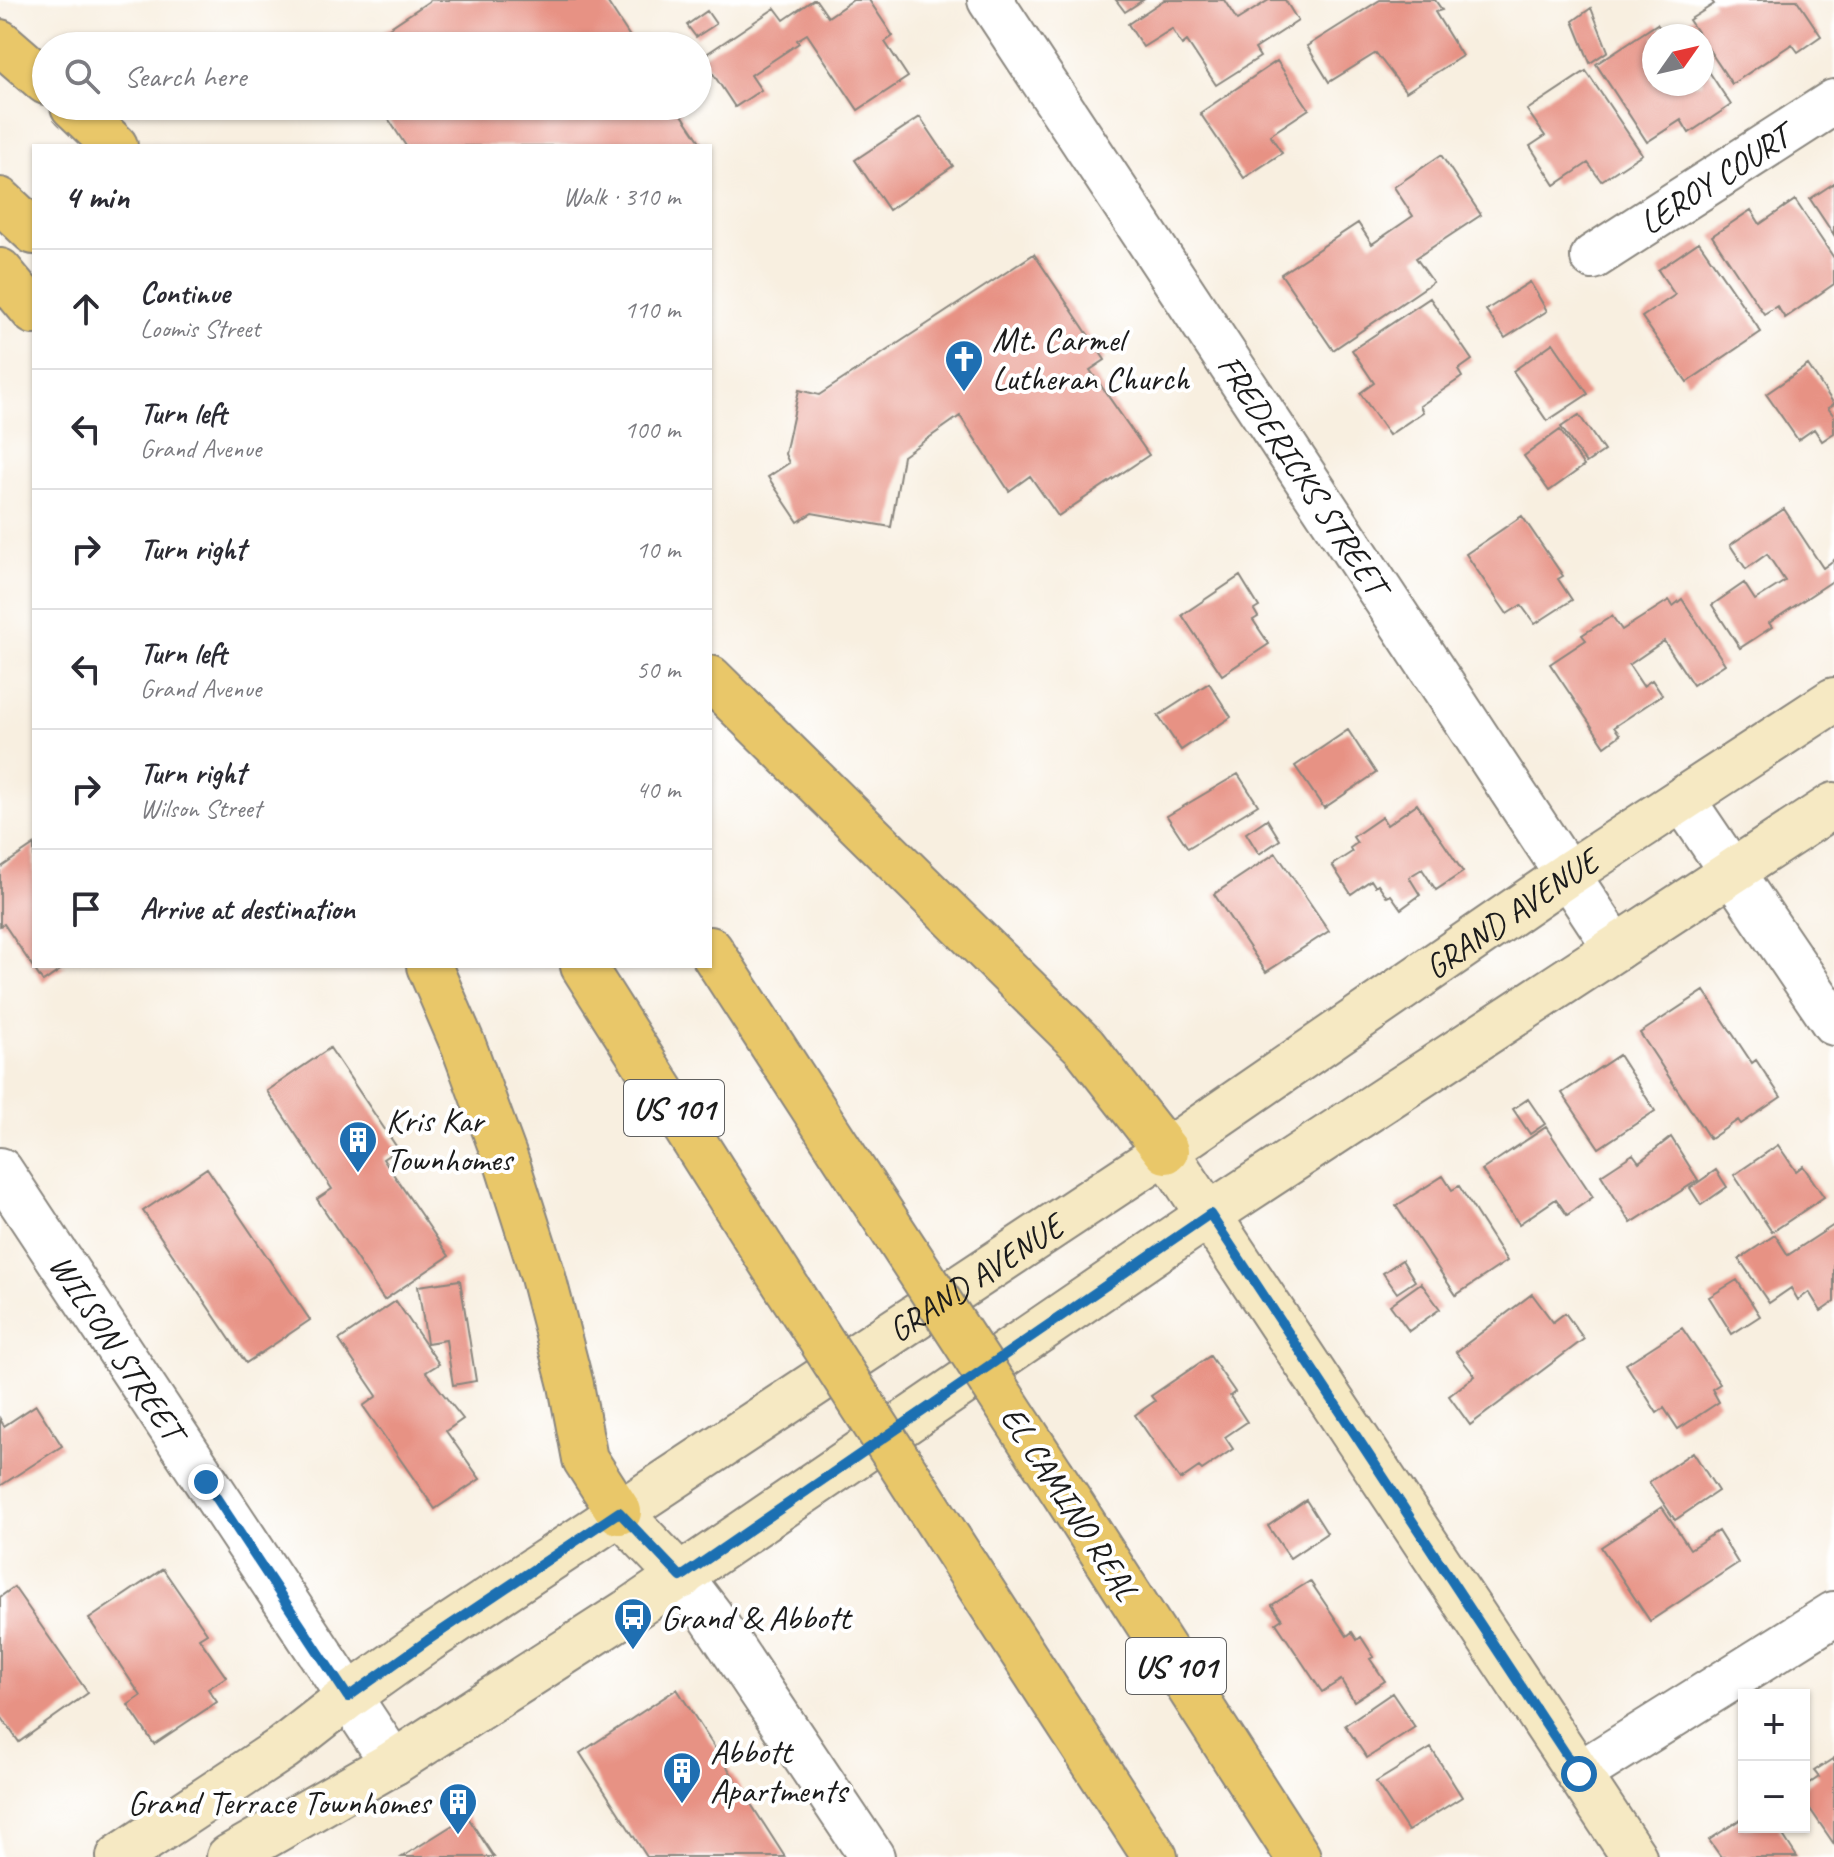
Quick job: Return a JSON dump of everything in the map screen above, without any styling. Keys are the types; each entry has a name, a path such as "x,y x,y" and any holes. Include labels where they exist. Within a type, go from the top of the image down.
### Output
{"highway":[{"path":"0,42 32,70"},
{"path":"88,120 113,144"},
{"path":"0,200 32,230"},
{"path":"0,271 32,310"},
{"path":"712,680 1084,1046 1166,1151"},
{"name":"EL CAMINO REAL","path":"712,952 1298,1857"},
{"path":"430,968 464,1047 508,1166 542,1273 571,1385 585,1459 619,1512"},
{"name":"US 101","path":"584,968 1155,1857"}],"street":[{"name":"FREDERICKS STREET","path":"990,0 1616,948"},
{"name":"LEROY COURT","path":"1593,257 1834,102"},
{"name":"GRAND AVENUE","path":"119,1857 283,1748 428,1640 1166,1151 1568,874 1834,700"},
{"path":"1683,800 1834,1023"},
{"path":"229,1857 393,1763 681,1577 1210,1214 1834,805"},
{"path":"1166,1151 1634,1857"},
{"name":"WILSON STREET","path":"0,1170 393,1763"},
{"path":"619,1512 681,1577 710,1615 872,1857"},
{"path":"1579,1774 1834,1614"}],"building":[{"path":"431,0 606,0 627,32 383,32"},
{"path":"813,0 828,17 853,0 869,0 893,36 885,42 908,77 858,110 807,34 797,40 799,43 751,75 761,90 735,107 712,72 712,50 775,8 784,20"},
{"path":"1116,0 1143,0 1125,12"},
{"path":"1164,0 1224,0 1237,20 1269,0 1285,0 1298,21 1255,49 1260,57 1216,85 1187,41 1182,45 1172,29 1143,47 1128,24"},
{"path":"1380,0 1435,0 1442,10 1435,12 1462,56 1406,92 1376,53 1329,82 1307,46"},
{"path":"1711,0 1797,0 1821,36 1798,52 1792,44 1732,84 1714,57 1714,24 1692,24 1689,20 1714,4"},
{"path":"1591,8 1608,51 1590,63 1573,21"},
{"path":"707,11 716,24 704,32 692,32 687,25"},
{"path":"1642,34 1642,96 1714,96 1714,79 1731,105 1689,133 1681,120 1647,142 1596,64"},
{"path":"1277,61 1309,109 1270,135 1282,153 1244,178 1200,113"},
{"path":"1586,71 1642,154 1601,181 1588,163 1555,185 1530,146 1545,136 1527,110"},
{"path":"920,117 953,166 889,210 855,160"},
{"path":"389,120 685,120 702,144 405,144"},
{"path":"1441,155 1481,215 1416,258 1433,282 1333,350 1281,274 1358,223 1372,244 1413,216 1394,187"},
{"path":"1834,183 1834,235 1810,199"},
{"path":"1795,200 1834,258 1834,284 1785,318 1777,306 1764,314 1712,236 1751,210 1760,224"},
{"path":"1699,242 1761,332 1687,382 1642,317 1675,295 1658,270"},
{"name":"Mt. Carmel Lutheran Church","path":"1034,254 1105,360 1090,370 1149,455 1058,516 1030,476 1009,491 960,416 903,456 891,527 812,513 798,522 768,477 789,463 785,454 799,390 819,395"},
{"path":"1530,282 1547,311 1505,338 1486,310"},
{"path":"1430,298 1472,360 1458,370 1462,377 1420,406 1423,412 1389,435 1360,393 1374,383 1352,350"},
{"path":"1553,343 1588,394 1547,421 1513,371"},
{"path":"1808,365 1834,404 1828,408 1834,416 1834,433 1822,441 1814,429 1798,440 1766,394"},
{"path":"1579,415 1604,451 1586,463 1561,427"},
{"path":"1560,430 1584,466 1549,491 1524,456"},
{"path":"1784,509 1823,568 1834,560 1834,580 1769,623 1772,627 1740,648 1712,605 1744,583 1755,600 1785,581 1767,554 1746,569 1730,545"},
{"path":"1522,516 1563,576 1558,579 1572,600 1535,624 1521,605 1507,614 1466,554"},
{"path":"1240,576 1259,607 1254,610 1258,617 1253,620 1269,644 1222,675 1182,615"},
{"path":"1682,599 1725,664 1693,685 1664,641 1629,665 1643,686 1652,680 1662,695 1614,727 1620,735 1605,746 1550,664 1586,640 1582,635 1612,616 1622,630 1669,600 1673,606"},
{"path":"1209,683 1231,717 1181,750 1158,716"},
{"path":"1348,730 1376,773 1324,808 1295,766"},
{"path":"1238,774 1258,805 1188,848 1167,816"},
{"path":"1417,804 1463,872 1436,890 1422,869 1409,877 1420,895 1401,909 1391,895 1387,897 1371,880 1351,894 1332,865 1352,852 1350,848 1357,843 1353,837 1382,817 1387,825"},
{"path":"1267,819 1280,840 1259,854 1246,833"},
{"path":"32,846 32,966 4,924 0,926 0,868"},
{"path":"1276,853 1329,931 1266,972 1214,894"},
{"path":"34,968 63,968 43,982"},
{"path":"1704,991 1752,1063 1756,1060 1781,1097 1741,1124 1738,1120 1710,1139 1640,1033"},
{"name":"Kris Kar Townhomes","path":"330,1048 398,1149 383,1159 449,1256 384,1300 317,1199 332,1189 267,1091"},
{"path":"1619,1055 1655,1111 1599,1148 1562,1093"},
{"path":"1528,1099 1545,1124 1530,1134 1513,1109"},
{"path":"1546,1127 1593,1197 1567,1215 1556,1199 1519,1224 1482,1170"},
{"path":"1671,1137 1698,1180 1631,1223 1601,1175 1633,1154 1639,1162"},
{"path":"1778,1145 1796,1171 1803,1166 1824,1197 1772,1232 1734,1175"},
{"path":"207,1168 310,1320 246,1363 143,1211"},
{"path":"1716,1170 1727,1187 1701,1205 1690,1188"},
{"path":"1443,1176 1452,1190 1459,1186 1507,1261 1456,1295 1396,1206"},
{"path":"1834,1225 1834,1302 1821,1311 1809,1292 1798,1300 1791,1288 1769,1303 1739,1259 1775,1235 1788,1255"},
{"path":"1402,1260 1415,1281 1397,1293 1383,1273"},
{"name":"Kris Kar Townhomes","path":"460,1280 476,1381 453,1385 446,1340 427,1343 418,1286"},
{"path":"1737,1280 1760,1316 1732,1334 1709,1297"},
{"path":"1421,1283 1440,1309 1409,1331 1390,1305"},
{"path":"1532,1294 1553,1322 1565,1313 1584,1339 1470,1425 1449,1396 1475,1376 1456,1352"},
{"path":"396,1301 439,1364 426,1372 463,1419 446,1431 480,1479 435,1509 363,1406 377,1396 339,1340"},
{"path":"1682,1328 1720,1384 1712,1389 1719,1402 1678,1429 1664,1408 1657,1413 1626,1364"},
{"path":"1210,1356 1235,1392 1230,1396 1247,1422 1225,1437 1233,1449 1202,1470 1199,1467 1180,1480 1135,1415 1155,1401 1151,1396"},
{"path":"36,1405 62,1446 0,1486 0,1419 4,1426"},
{"path":"1693,1452 1718,1491 1675,1520 1649,1482"},
{"path":"1306,1500 1327,1533 1290,1558 1268,1526"},
{"path":"1662,1507 1690,1549 1718,1531 1738,1563 1650,1621 1601,1547"},
{"path":"163,1569 207,1633 199,1638 226,1677 208,1689 217,1702 154,1744 128,1705 141,1696 89,1619"},
{"path":"1310,1581 1347,1636 1352,1632 1357,1640 1361,1637 1374,1657 1370,1659 1385,1681 1354,1701 1341,1680 1322,1692 1276,1623 1282,1619 1272,1605"},
{"path":"14,1587 88,1693 19,1742 0,1715 0,1597"},
{"name":"Abbott Apartments","path":"677,1689 785,1857 647,1857 580,1753"},
{"path":"1392,1693 1415,1727 1367,1758 1345,1725"},
{"path":"1431,1748 1462,1797 1408,1831 1376,1782"},
{"path":"1834,1758 1834,1844 1810,1809 1810,1783 1819,1777 1814,1771"},
{"name":"Grand Terrace Townhomes","path":"467,1816 494,1857 402,1857"},
{"path":"1738,1821 1738,1833 1782,1833 1797,1857 1721,1857 1709,1840"}],"place":[{"name":"Mt. Carmel Lutheran Church","path":"964,393"},
{"name":"Kris Kar Townhomes","path":"358,1174"},
{"name":"Grand & Abbott","path":"633,1651"},
{"name":"Abbott Apartments","path":"682,1805"},
{"name":"Grand Terrace Townhomes","path":"458,1836"}],"route":[{"path":"206,1482 348,1697 619,1512 681,1577 1210,1214 1579,1774"}]}
